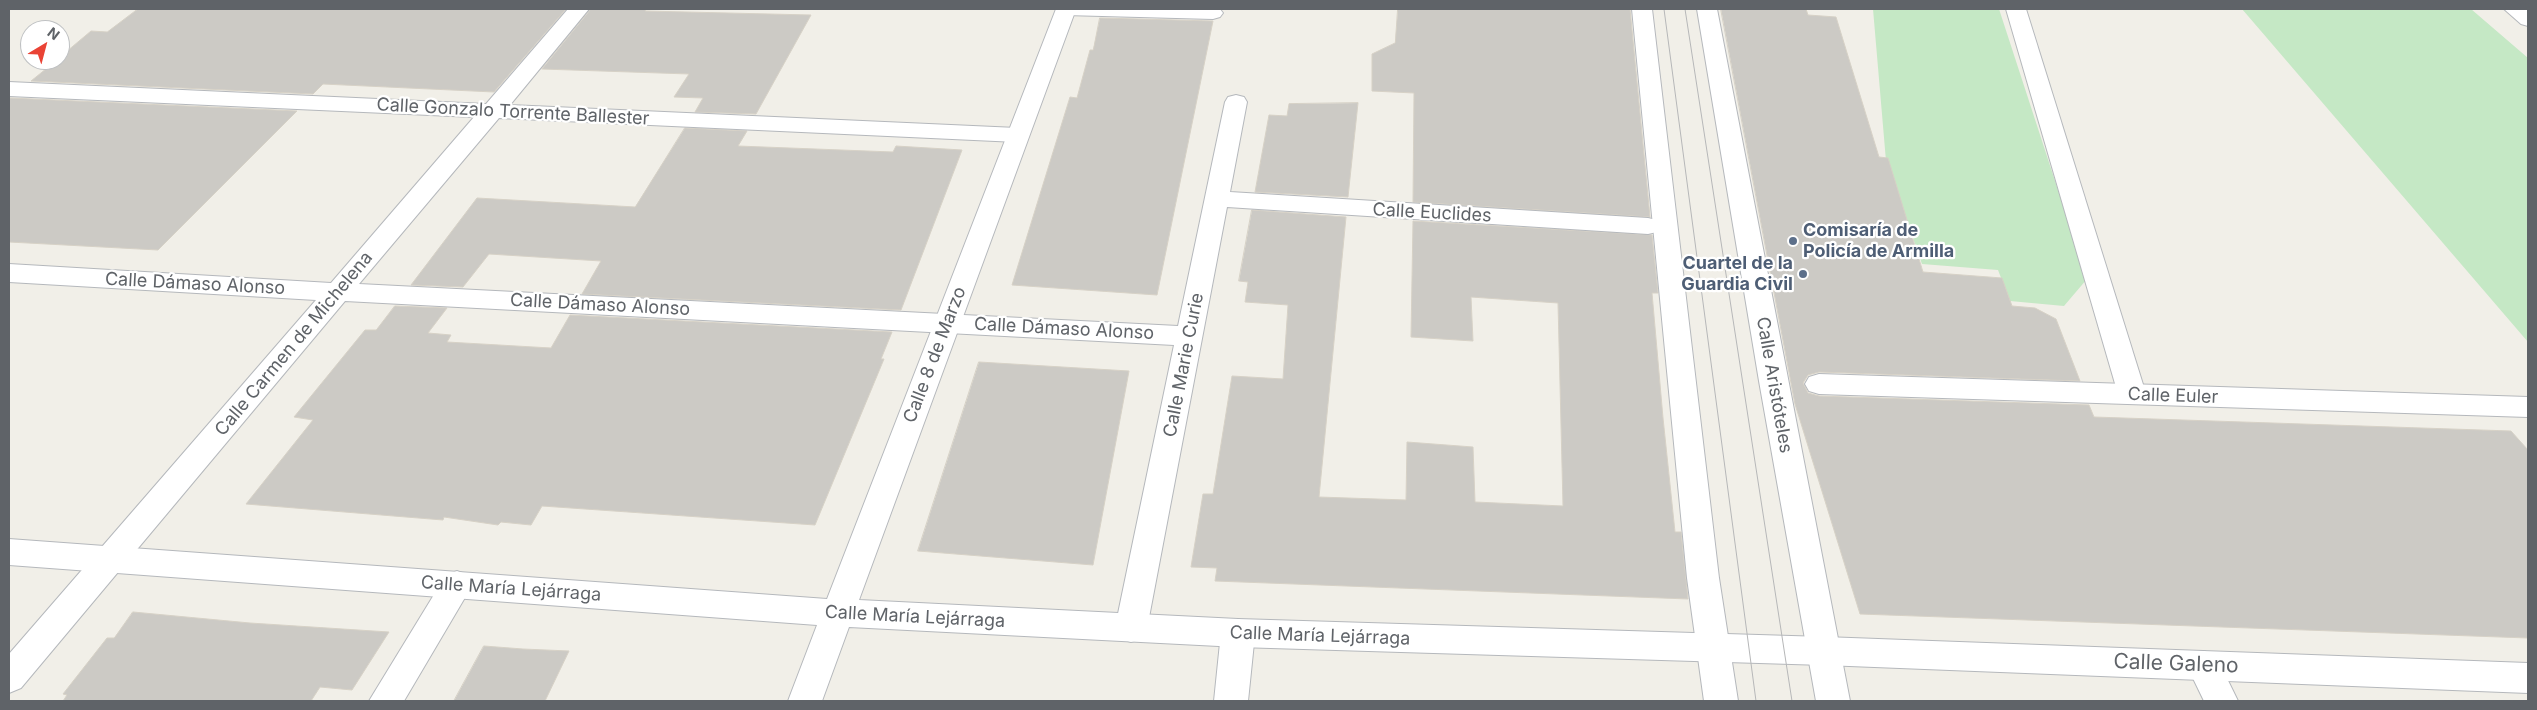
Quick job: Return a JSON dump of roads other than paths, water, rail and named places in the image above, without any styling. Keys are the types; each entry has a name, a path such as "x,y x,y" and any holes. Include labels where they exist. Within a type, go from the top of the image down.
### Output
{"street":[{"name":"Calle Carmen de Michelena","path":"9,678 579,9"},
{"path":"1065,9 1213,13"},
{"name":"Calle 8 de Marzo","path":"805,701 1065,9"},
{"path":"1642,9 1656,226 1721,701"},
{"name":"Calle Aristóteles","path":"1707,9 1773,381 1833,701"},
{"path":"2016,9 2132,394"},
{"path":"2514,9 2528,20"},
{"name":"Calle Gonzalo Torrente Ballester","path":"9,89 1017,135"},
{"name":"Calle Marie Curie","path":"1131,628 1236,102"},
{"name":"Calle Euclides","path":"1217,200 1656,226"},
{"name":"Calle Dámaso Alonso","path":"9,272 338,292 1190,336"},
{"name":"Calle Euler","path":"1819,384 2528,408"},
{"name":"Calle María Lejárraga","path":"9,552 111,558 838,613 1238,634 1824,651"},
{"path":"386,701 457,584"},
{"path":"1231,701 1238,634"},
{"name":"Calle Galeno","path":"1824,651 2528,678"},
{"path":"2204,666 2221,701"}],"tram line":[{"path":"1664,9 1756,701"},
{"path":"1685,9 1792,701"}],"place":[{"name":"Comisaría de Policía de Armilla","path":"1793,241"},
{"name":"Cuartel de la Guardia Civil","path":"1803,274"}]}
